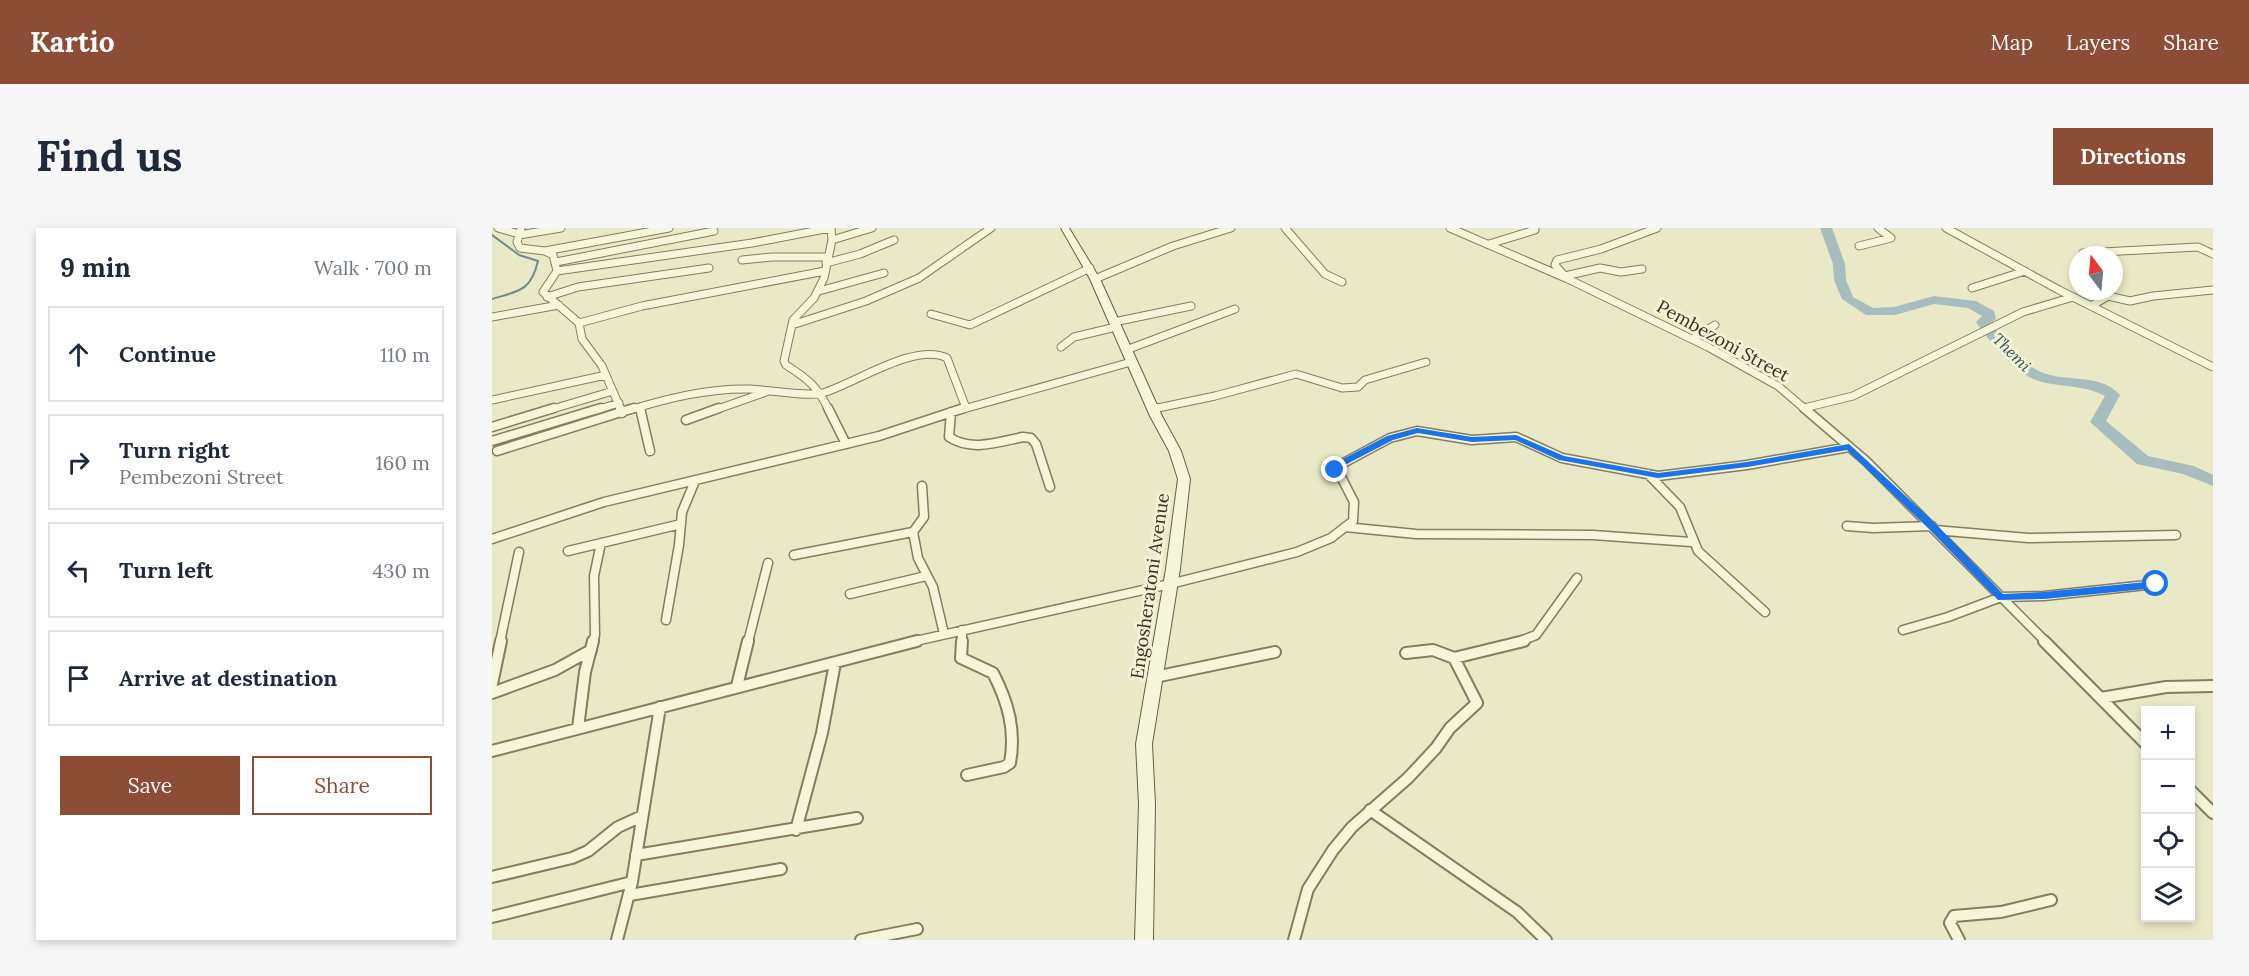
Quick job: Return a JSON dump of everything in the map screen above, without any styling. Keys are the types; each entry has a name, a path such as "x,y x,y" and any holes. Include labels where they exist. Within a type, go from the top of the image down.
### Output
{"street":[{"path":"492,232 507,228"},
{"path":"499,229 520,233 561,228"},
{"path":"520,233 517,242 520,248 545,251 669,228"},
{"path":"557,271 752,243 830,228 832,240 819,291 797,314 792,325 784,361 786,365 810,380 821,394 846,444"},
{"path":"832,240 872,228"},
{"path":"792,325 866,301 919,278 991,228"},
{"name":"Engosheratoni Avenue","path":"1065,228 1092,274 1152,409 1175,451 1184,479 1170,584 1144,744 1147,804 1143,940"},
{"path":"931,314 970,324 1092,274 1231,228"},
{"path":"1285,228 1325,274 1342,282"},
{"name":"Pembezoni Street","path":"1450,228 1567,277 1765,378 1849,447 1934,528 2141,740"},
{"path":"1489,244 1529,234 1535,231 1535,228"},
{"path":"1642,268 1621,272 1600,268 1567,277 1557,270 1555,265 1557,260 1609,246 1657,228"},
{"path":"1859,246 1891,238 1878,228"},
{"path":"1946,228 2069,295"},
{"path":"556,262 714,231"},
{"path":"579,323 642,306 826,264 860,254 894,240"},
{"path":"2123,251 2198,248 2213,254"},
{"path":"545,251 553,255 557,271 543,290 547,297 579,323 582,339 602,366 622,413"},
{"path":"742,260 826,264"},
{"path":"547,297 578,287 709,268"},
{"path":"1972,288 2025,271"},
{"path":"819,291 884,273"},
{"path":"2091,306 2108,296 2130,301 2153,296 2213,290"},
{"path":"1804,408 1853,396 2023,312 2069,298"},
{"path":"2079,300 2213,367"},
{"path":"492,317 559,305"},
{"path":"1061,347 1074,337 1191,306"},
{"path":"492,539 566,513 846,444 966,408 1129,356 1235,309"},
{"path":"1692,339 1715,325"},
{"path":"497,451 694,392 721,389 821,394 909,358 937,353 947,358 966,408"},
{"path":"1152,409 1215,396 1296,374 1342,388 1358,387 1365,380 1426,363"},
{"path":"492,400 606,375"},
{"path":"492,427 613,391"},
{"path":"686,420 768,391"},
{"path":"492,441 619,403"},
{"path":"640,407 650,451"},
{"path":"951,412 949,437 956,444 968,446 1023,437 1031,438 1036,444 1050,487"},
{"path":"492,751 944,634 1170,584 1297,552 1331,538 1353,520 1354,502 1335,470 1336,466 1390,438 1417,430 1472,440 1516,437 1562,458 1671,476 1849,447"},
{"path":"1648,474 1676,501 1684,514 1691,542 1765,612"},
{"path":"666,620 682,512 694,481"},
{"path":"794,555 913,532 920,528 926,505 922,486"},
{"path":"568,551 681,524"},
{"path":"1847,526 1934,528 2028,538 2176,536"},
{"path":"1345,527 1451,536 1554,534 1691,542"},
{"path":"913,532 918,558 933,587 944,634"},
{"path":"578,728 585,672 595,634 594,576 601,543"},
{"path":"492,684 519,552"},
{"path":"737,686 768,562"},
{"path":"850,594 926,576"},
{"path":"1406,653 1433,650 1454,658 1536,637 1577,578"},
{"path":"1903,630 1948,617 2001,597 2044,596 2156,584"},
{"path":"962,630 961,658 965,662 993,672 1007,702 1013,743 1010,763 1004,767 967,775"},
{"path":"492,693 555,670 591,650"},
{"path":"1155,677 1275,652"},
{"path":"1294,940 1308,889 1333,850 1370,810 1408,778 1436,748 1450,728 1475,706 1476,700 1454,658"},
{"path":"796,830 822,733 835,663"},
{"path":"2101,698 2166,687 2213,686"},
{"path":"616,940 631,888 660,707"},
{"path":"2195,795 2213,813"},
{"path":"1370,810 1517,912 1546,940"},
{"path":"492,877 572,858 588,851 618,827 642,816"},
{"path":"636,855 857,818"},
{"path":"492,917 631,888 781,869"},
{"path":"1959,940 1950,923 1954,916 2001,912 2051,900"},
{"path":"861,940 917,929"}],"waterway":[{"name":"Themi","path":"1826,228 1839,264 1840,280 1848,299 1871,312 1895,311 1934,300 1971,304 1989,314 1989,319 1983,322 1995,338 2027,370 2045,379 2095,385 2113,395 2098,422 2143,460 2188,470 2213,481"},
{"path":"492,235 519,255 538,261 532,278 523,288 492,299"}],"route":[{"path":"1335,470 1336,466 1390,438 1417,430 1472,440 1516,437 1562,458 1658,476 1747,465 1849,447 1932,526 2001,597 2044,596 2156,584"}]}
